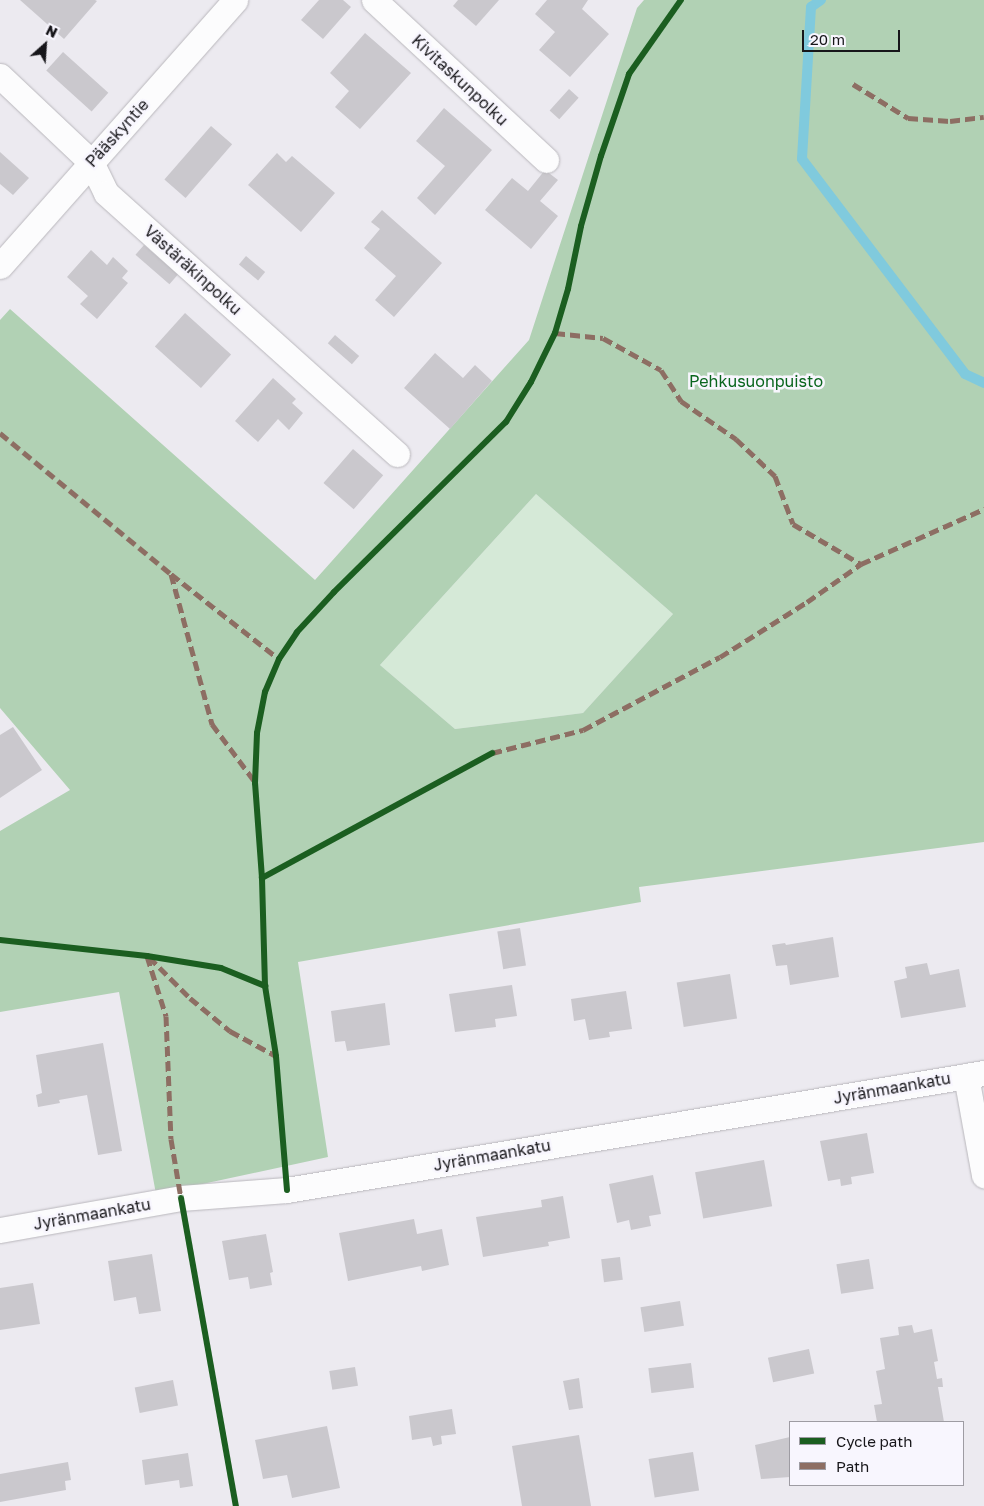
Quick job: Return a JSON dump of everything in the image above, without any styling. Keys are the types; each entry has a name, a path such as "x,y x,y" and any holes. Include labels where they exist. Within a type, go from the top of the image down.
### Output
{"street":[{"name":"Pääskyntie","path":"0,266 235,0"},
{"name":"Kivitaskunpolku","path":"374,0 546,160"},
{"name":"Västäräkinpolku","path":"0,76 91,162 106,193 397,454"},
{"path":"975,1074 984,1175"},
{"name":"Jyränmaankatu","path":"0,1230 180,1198 287,1190 975,1074"}],"green space":[{"name":"Pehkusuonpuisto","path":"644,0 984,0 984,842 639,887 641,902 298,962 328,1157 156,1194 119,992 0,1012 0,831 70,790 0,708 0,320 10,309 315,580 529,340 637,8","holes":["536,494 673,614 583,713 455,729 380,665"]},
{"path":"536,494 673,614 583,713 455,729 380,665"}],"building":[{"path":"20,0 95,0 97,1 64,39"},
{"path":"319,0 343,0 351,7 323,39 301,20"},
{"path":"458,0 499,0 476,26 453,6"},
{"path":"547,0 588,0 582,9 609,34 570,77 539,50 555,32 535,14"},
{"path":"365,33 411,73 360,129 335,107 349,91 330,73"},
{"path":"63,52 108,93 92,111 46,71"},
{"path":"569,89 579,98 559,119 550,111"},
{"path":"444,108 492,150 435,215 417,198 445,166 416,141"},
{"path":"211,126 232,144 186,198 164,180"},
{"path":"0,152 29,178 13,195 0,184"},
{"path":"277,153 286,162 292,156 335,193 301,232 248,185"},
{"path":"545,170 558,180 540,201 558,216 531,249 485,210 512,178 528,191"},
{"path":"382,210 442,263 394,317 375,300 396,276 364,248 380,229 371,222"},
{"path":"144,245 178,275 169,284 135,255"},
{"path":"91,250 107,265 113,257 128,271 122,278 128,283 97,319 80,304 88,296 67,277"},
{"path":"246,256 265,272 258,280 239,264"},
{"path":"185,313 231,354 201,388 155,346"},
{"path":"335,335 359,356 352,364 328,343"},
{"path":"435,353 463,378 475,365 492,381 450,429 404,388"},
{"path":"273,378 296,399 292,403 303,413 289,430 278,419 258,442 235,421"},
{"path":"353,449 383,475 354,509 323,483"},
{"path":"13,727 42,770 0,798 0,735"},
{"path":"520,928 526,966 503,969 497,932"},
{"path":"833,937 839,977 790,985 787,965 776,966 772,945 785,943 786,945"},
{"path":"927,963 930,975 959,969 966,1007 901,1018 894,981 907,978 905,967"},
{"path":"730,974 737,1018 684,1027 677,982"},
{"path":"512,985 517,1016 495,1019 496,1027 455,1032 449,994"},
{"path":"626,991 632,1029 609,1032 610,1037 589,1040 585,1019 574,1021 571,999"},
{"path":"385,1003 390,1045 347,1051 345,1041 335,1042 331,1011"},
{"path":"103,1043 122,1151 98,1155 87,1095 59,1100 60,1103 38,1107 36,1095 42,1093 36,1055"},
{"path":"867,1133 874,1173 851,1177 852,1184 841,1186 840,1179 828,1181 820,1141"},
{"path":"764,1160 772,1206 703,1218 695,1172"},
{"path":"653,1175 661,1214 649,1216 651,1226 631,1230 629,1220 617,1223 609,1184"},
{"path":"563,1196 570,1238 548,1242 549,1246 483,1257 476,1217 542,1207 541,1200"},
{"path":"414,1219 417,1234 442,1229 449,1265 422,1271 421,1266 348,1281 339,1233"},
{"path":"266,1234 273,1272 270,1273 272,1285 250,1289 248,1277 229,1280 222,1241"},
{"path":"152,1254 161,1311 139,1314 136,1297 114,1301 108,1261"},
{"path":"620,1257 623,1280 604,1282 601,1259"},
{"path":"869,1259 874,1289 841,1294 836,1264"},
{"path":"33,1283 40,1324 0,1330 0,1288"},
{"path":"680,1301 684,1326 644,1332 640,1307"},
{"path":"912,1325 914,1333 932,1329 938,1361 934,1362 937,1379 942,1378 943,1387 938,1387 944,1421 877,1421 874,1405 882,1404 876,1371 885,1369 880,1338 899,1335 898,1327"},
{"path":"809,1349 814,1373 773,1382 768,1358"},
{"path":"691,1363 694,1388 651,1393 648,1368"},
{"path":"355,1367 358,1386 332,1390 329,1371"},
{"path":"579,1378 583,1408 569,1410 563,1381"},
{"path":"173,1380 178,1406 140,1413 135,1387"},
{"path":"452,1409 456,1434 441,1436 442,1444 433,1446 431,1437 412,1440 409,1416"},
{"path":"327,1426 340,1488 292,1498 287,1475 263,1479 255,1440"},
{"path":"579,1435 591,1506 522,1506 512,1446"},
{"path":"789,1437 789,1477 761,1479 755,1445"},
{"path":"693,1452 699,1491 655,1498 649,1459"},
{"path":"188,1453 193,1486 180,1488 179,1480 145,1485 142,1460"},
{"path":"68,1462 71,1480 65,1481 66,1490 0,1502 0,1474"}],"waterway":[{"path":"821,0 811,7 802,159 965,374 984,383"}],"marked path":[{"path":"853,84 908,118 950,121 984,117"},
{"path":"555,333 603,338 661,370 681,401 736,439 775,476 793,524 861,564"},
{"path":"0,433 171,574 279,659"},
{"path":"492,753 583,730 720,657 807,602 861,564 984,509"},
{"path":"171,574 212,724 255,782"},
{"path":"147,956 166,1016 171,1139 181,1198"},
{"path":"149,957 190,998 230,1031 276,1056"}],"cycle path":[{"path":"287,1190 276,1056 265,986 262,878 255,783 257,733 265,692 279,659 297,632 334,592 506,422 531,382 555,333 568,289 581,226 601,156 629,74 681,0"},
{"path":"262,878 492,753"},
{"path":"0,940 147,956 221,968 265,986"},
{"path":"181,1198 236,1506"}]}
